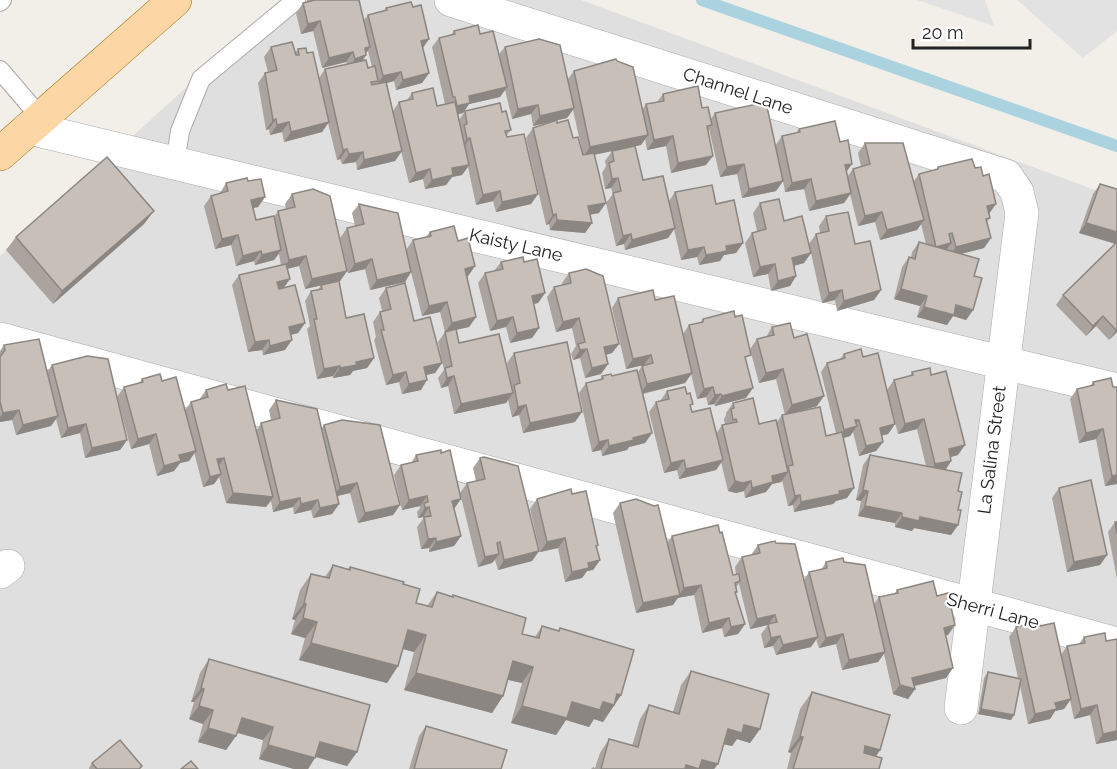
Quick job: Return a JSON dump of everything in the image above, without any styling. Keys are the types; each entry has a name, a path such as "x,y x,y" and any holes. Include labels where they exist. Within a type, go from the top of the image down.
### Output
{"main road":[{"path":"0,154 175,0"}],"street":[{"name":"Channel Lane","path":"451,0 1006,176 1017,192"},
{"name":"Kaisty Lane","path":"35,123 175,163 1002,361"},
{"name":"La Salina Street","path":"961,708 1022,213 1017,192"},
{"name":"Sherri Lane","path":"0,339 1117,644"},
{"path":"1002,361 1117,390"}],"lane":[{"path":"175,163 180,132 201,79 296,0"},
{"path":"0,70 35,123"}],"shaded area":[{"path":"283,0 581,0 1117,198 1117,769 0,769 0,256"},
{"path":"917,0 985,0 994,26"},
{"path":"1017,0 1117,0 1117,31 1083,58"},
{"path":"322,760 354,769 319,769"}],"building":[{"path":"315,0 359,0 370,47 365,48 366,55 355,59 353,52 329,58 320,21 308,24 303,3"},
{"path":"411,2 413,7 421,5 429,39 421,41 429,73 403,80 401,72 383,76 368,15"},
{"path":"478,25 480,34 493,31 507,87 469,96 470,103 457,106 439,38 455,34 454,31"},
{"path":"539,39 560,45 574,108 540,116 538,105 518,109 505,47"},
{"path":"292,42 296,55 299,55 298,49 306,48 307,53 313,52 329,122 291,132 289,122 277,125 276,119 273,120 265,73 277,70 271,47"},
{"path":"616,59 633,67 648,135 590,147 574,71"},
{"path":"366,60 368,68 375,66 378,81 371,82 372,85 386,82 402,151 364,160 363,152 349,154 347,149 343,150 325,69"},
{"path":"698,86 702,108 708,107 712,125 707,126 713,156 678,163 673,136 654,140 646,104 664,101 663,94"},
{"path":"433,88 437,106 455,102 469,165 452,168 453,175 432,180 430,169 416,173 399,102 413,99 412,93"},
{"path":"766,102 783,181 749,189 744,164 727,167 715,113"},
{"path":"500,103 502,112 506,111 511,130 505,131 507,137 524,134 538,194 502,202 500,191 483,195 470,138 467,139 464,125 467,124 465,111"},
{"path":"557,120 557,123 568,120 573,138 578,137 583,155 594,153 606,203 588,206 592,223 557,220 556,214 553,215 533,128"},
{"path":"835,121 840,142 848,140 852,164 845,165 851,193 816,201 811,179 792,183 782,136 800,132 799,129"},
{"path":"865,143 903,143 924,220 887,230 882,212 865,216 853,169 870,164"},
{"path":"635,146 643,180 663,176 675,228 632,240 631,234 623,236 613,193 621,191 618,178 612,179 609,163 614,161 612,151"},
{"path":"107,157 154,211 62,291 16,237"},
{"path":"972,159 975,168 981,167 983,176 989,174 996,204 987,206 990,218 986,219 991,238 956,247 952,233 949,234 951,243 936,247 919,174"},
{"path":"247,178 248,181 261,179 265,197 251,200 256,220 274,216 281,250 262,255 261,251 243,256 238,235 222,239 211,196 228,191 226,183"},
{"path":"1100,184 1117,189 1117,232 1086,223"},
{"path":"712,185 716,204 734,200 743,243 726,246 727,251 706,255 704,247 688,250 675,192"},
{"path":"313,189 330,196 347,271 312,279 306,256 289,260 278,211 295,207 292,194"},
{"path":"779,199 784,221 802,216 811,253 792,258 796,276 778,281 775,264 760,267 752,233 766,229 760,203"},
{"path":"359,204 398,213 411,272 377,280 372,259 355,264 347,228 364,224"},
{"path":"848,212 855,244 870,241 881,290 844,301 842,290 829,293 816,234 829,231 826,216"},
{"path":"454,226 458,241 468,238 475,266 465,269 476,317 452,323 447,302 429,306 413,240 431,236 430,232"},
{"path":"919,242 979,259 974,276 982,278 973,310 956,305 954,315 924,307 927,296 901,289 909,257 915,259"},
{"path":"1116,243 1116,330 1103,316 1093,326 1063,295"},
{"path":"523,257 524,262 537,259 545,293 532,296 539,328 517,333 513,317 497,321 485,273 503,269 501,262"},
{"path":"286,264 290,279 277,282 279,289 295,285 305,323 289,327 292,340 270,346 269,340 255,342 239,275"},
{"path":"586,269 603,276 619,344 604,347 608,364 592,368 587,349 580,350 578,344 585,342 579,318 563,322 554,287 571,283 569,273"},
{"path":"339,281 346,318 364,314 374,358 356,362 357,365 324,369 311,291 322,289 321,285"},
{"path":"405,283 414,321 430,317 442,363 424,367 427,380 409,384 406,372 393,375 381,330 384,330 380,312 391,309 386,288"},
{"path":"653,290 655,300 674,296 692,373 647,384 642,366 653,363 651,355 633,359 618,298"},
{"path":"734,311 735,317 742,315 751,355 745,357 753,388 722,396 721,394 715,395 713,387 704,389 689,325"},
{"path":"790,323 794,338 807,334 824,396 792,405 783,369 766,373 757,339 774,335 772,327"},
{"path":"456,329 459,343 499,334 513,393 461,404 454,376 447,378 445,368 452,366 445,332"},
{"path":"39,339 58,416 23,425 19,410 3,413 0,402 0,357 5,350 4,345"},
{"path":"567,342 582,412 530,423 526,405 518,407 514,385 520,383 514,353"},
{"path":"861,349 863,357 878,353 895,424 880,428 883,442 866,446 859,420 855,420 857,426 844,430 827,363 845,358 844,354"},
{"path":"87,356 108,359 127,440 92,448 86,424 68,428 52,365"},
{"path":"930,368 931,375 946,371 965,445 949,449 951,461 935,464 924,419 905,424 894,380 913,375 912,372"},
{"path":"637,370 652,433 609,446 608,440 599,442 586,383 603,379 602,376"},
{"path":"160,374 162,381 176,377 196,451 179,455 181,461 164,466 156,434 138,439 124,387"},
{"path":"1111,378 1113,387 1117,387 1117,475 1112,476 1103,429 1086,433 1077,389"},
{"path":"226,384 228,390 245,386 273,497 233,493 224,458 217,459 221,474 210,477 191,402 208,397 206,390"},
{"path":"685,387 687,394 690,393 693,404 690,405 692,412 710,408 723,460 686,469 684,460 671,463 656,402 669,399 667,391"},
{"path":"753,398 759,424 776,420 788,472 772,476 773,482 752,488 751,481 743,483 735,481 722,425 737,422 736,419 733,420 731,409 734,408 733,403"},
{"path":"276,400 317,409 339,504 320,508 318,500 301,504 300,498 280,502 261,423 280,418"},
{"path":"820,407 826,436 842,432 854,488 839,491 840,494 801,502 800,495 795,496 788,466 793,465 782,415"},
{"path":"342,420 380,425 400,505 365,513 357,483 340,487 324,425"},
{"path":"441,450 441,453 450,450 461,499 452,501 461,536 436,542 436,538 428,539 424,517 431,516 429,507 425,508 424,503 428,502 427,496 409,500 401,465 418,461 416,455"},
{"path":"870,455 962,473 958,491 962,492 958,510 961,510 958,525 920,517 919,521 902,517 902,513 865,506 868,491 863,490"},
{"path":"484,457 518,466 539,551 504,560 500,542 497,543 499,554 485,557 467,483 485,479 480,458"},
{"path":"1091,480 1107,555 1074,562 1059,488"},
{"path":"571,489 572,494 586,491 600,560 588,563 589,568 572,572 565,538 547,542 537,499"},
{"path":"636,499 654,506 658,505 680,595 643,603 620,503"},
{"path":"718,525 720,533 722,532 733,575 739,574 740,581 735,583 737,592 735,592 745,624 731,627 729,618 709,623 701,585 684,588 672,536"},
{"path":"775,541 776,543 795,544 818,637 783,645 780,636 771,638 768,624 777,622 775,615 757,619 742,557 760,553 758,545"},
{"path":"843,558 844,562 865,565 885,652 849,660 843,634 826,638 809,572 827,568 826,562"},
{"path":"333,565 350,570 350,567 404,582 403,584 420,589 416,603 432,607 437,592 526,618 522,634 539,638 542,626 559,631 560,628 634,650 621,695 617,694 614,705 603,702 600,710 572,702 567,718 522,706 533,667 513,661 503,696 416,673 426,635 408,630 398,666 311,643 317,622 303,618 311,574 329,578"},
{"path":"933,581 937,596 948,593 955,625 944,628 953,668 912,678 915,689 900,685 879,597"},
{"path":"1039,622 1040,626 1054,623 1071,699 1055,703 1057,709 1035,714 1016,627"},
{"path":"1105,633 1106,641 1117,639 1117,731 1103,734 1097,705 1081,709 1067,646 1085,643 1084,637"},
{"path":"209,659 370,705 357,752 320,742 315,758 268,745 273,727 242,718 236,736 208,728 213,710 199,706"},
{"path":"691,671 769,694 760,729 744,725 742,733 728,729 718,764 702,760 699,769 686,765 685,769 601,769 609,739 638,747 649,705 679,714"},
{"path":"988,672 1021,679 1014,715 981,709"},
{"path":"812,692 890,715 880,750 865,746 864,753 882,758 879,769 793,769 803,737 800,736"},
{"path":"426,726 507,750 501,769 414,769"},
{"path":"120,740 142,766 139,769 97,769 92,763"},
{"path":"191,761 198,769 181,769"}],"waterway":[{"path":"702,0 1117,146"}]}
